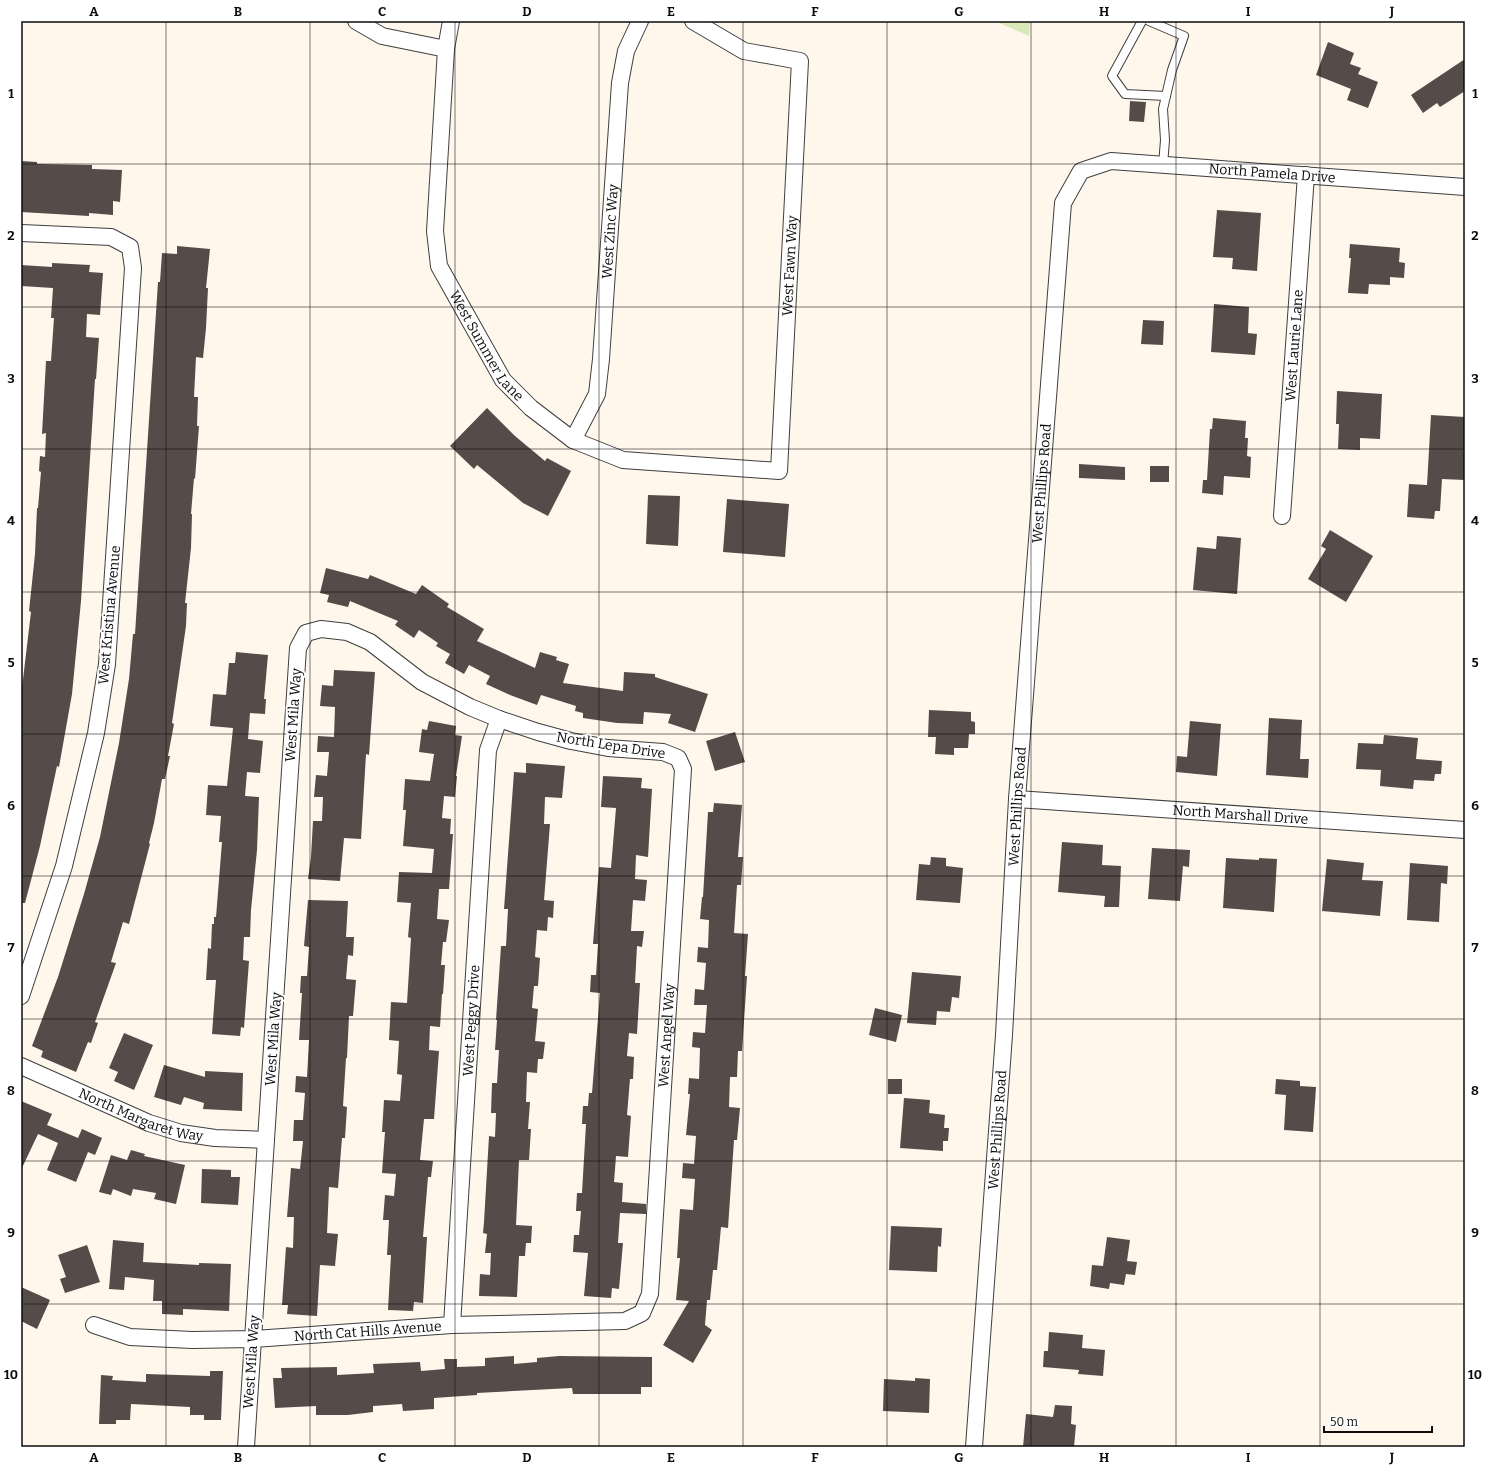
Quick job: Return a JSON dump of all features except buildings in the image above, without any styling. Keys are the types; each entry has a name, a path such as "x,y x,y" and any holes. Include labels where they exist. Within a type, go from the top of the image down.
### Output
{"street":[{"path":"356,21 382,36 446,49"},
{"name":"West Summer Lane","path":"451,21 446,49 435,231 439,266 503,380 531,408 573,440 623,460 779,471"},
{"name":"West Zinc Way","path":"573,440 597,394 602,351 620,83 626,51 640,21"},
{"name":"West Fawn Way","path":"693,21 744,51 800,61 779,471"},
{"name":"North Pamela Drive","path":"1081,171 1111,161 1465,187"},
{"name":"West Phillips Road","path":"974,1447 1003,1042 1017,799 1063,203 1081,171"},
{"name":"West Laurie Lane","path":"1282,516 1306,175"},
{"name":"West Kristina Avenue","path":"21,233 111,237 130,247 132,268 108,664 96,733 64,866 21,996"},
{"name":"North Lepa Drive","path":"306,633 321,629 347,632 370,642 422,682 470,707 499,719 571,741 608,748 663,752 678,758"},
{"name":"West Mila Way","path":"246,1447 298,648 306,633"},
{"name":"West Peggy Drive","path":"452,1326 488,750 499,719"},
{"name":"West Angel Way","path":"642,1313 650,1294 683,769 678,758"},
{"name":"North Marshall Drive","path":"1017,799 1465,830"},
{"name":"North Margaret Way","path":"21,1066 149,1123 181,1134 215,1138 266,1140"},
{"name":"North Cat Hills Avenue","path":"94,1325 130,1336 192,1340 253,1339 452,1326 625,1321 642,1313"}],"lane":[{"path":"1142,21 1112,76 1125,94 1166,96"},
{"path":"1148,21 1184,36 1172,70 1163,109 1165,140 1163,165"}],"green space":[{"path":"995,21 1030,21 1029,36"}]}
